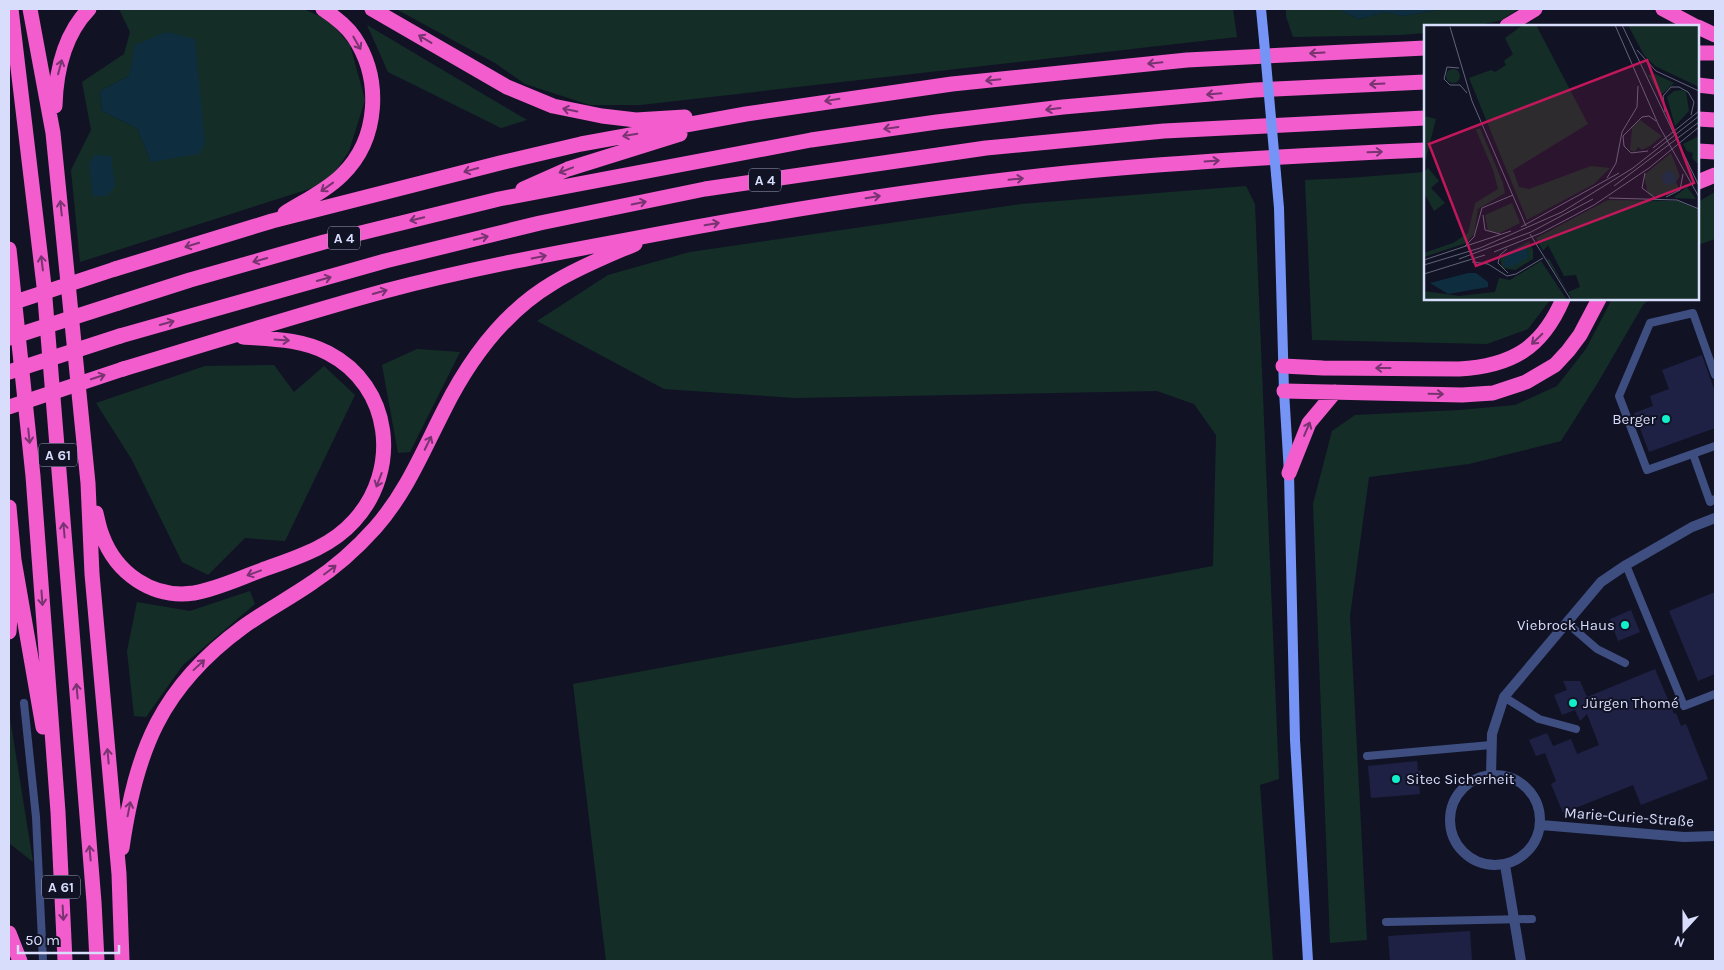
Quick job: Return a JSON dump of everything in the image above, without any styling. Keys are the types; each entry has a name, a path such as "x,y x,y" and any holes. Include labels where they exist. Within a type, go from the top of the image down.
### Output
{"highway":[{"name":"A 61","path":"12,9 44,286 97,961"},
{"path":"30,9 53,132 88,483 92,574 119,874 122,961"},
{"path":"53,132 56,82 61,62 67,42 89,9"},
{"path":"272,221 327,187 343,174 355,159 362,146 372,117 373,101 368,64 354,36 338,20 323,9"},
{"path":"372,9 507,87 553,106 602,116 636,120 746,114"},
{"path":"1509,25 1535,9"},
{"path":"1663,9 1693,25"},
{"path":"1699,28 1715,35"},
{"path":"9,304 272,221 572,146 746,114 952,84 1187,60 1423,48"},
{"path":"1699,53 1715,53"},
{"name":"A 4","path":"9,338 190,280 324,242 499,199 811,140 937,122 1063,108 1245,91 1424,82"},
{"path":"1699,86 1715,87"},
{"path":"499,199 568,169 746,114"},
{"name":"A 4","path":"9,372 120,336 385,261 540,223 705,189 986,148 1164,131 1424,118"},
{"path":"1699,119 1715,120"},
{"path":"9,407 123,369 386,291 516,261 664,232 786,210 880,196 1066,173 1164,164 1424,150"},
{"path":"1699,151 1715,152"},
{"path":"1699,182 1715,175"},
{"path":"119,874 131,796 146,745 159,717 174,693 193,671 243,627 313,582 340,562 364,540 387,514 407,483 455,388 470,364 488,340 518,310 540,291 580,268 664,232"},
{"name":"A 61","path":"9,249 33,476 58,812 65,961"},
{"path":"1283,366 1459,369 1479,368 1496,364 1524,351 1535,342 1551,324 1563,300"},
{"path":"1284,392 1462,395 1493,393 1526,382 1555,365 1580,335 1598,300"},
{"path":"88,483 102,534 113,556 136,581 165,592 184,594 204,591 307,554 342,533 354,522 374,492 382,473 384,456 384,438 381,421 368,390 358,375 328,353 291,341 233,336"},
{"path":"1289,472 1309,423 1335,392"},
{"path":"9,506 14,560 58,812"},
{"path":"9,632 14,560"},
{"path":"9,933 20,961"}],"main road":[{"path":"1261,9 1279,208 1283,366 1289,472 1295,740 1308,961"}],"street":[{"path":"1491,775 1492,734 1504,698 1601,582 1626,565 1692,527 1715,518"},
{"path":"1491,775 1517,780 1528,788 1536,799 1541,825 1537,839 1529,851 1518,860 1505,865 1490,866 1476,862 1463,853 1455,841 1450,827 1450,812 1455,798 1464,787 1476,779 1491,775"},
{"name":"Marie-Curie-Straße","path":"1541,825 1684,837 1715,836"},
{"path":"1505,865 1521,961"}],"lane":[{"path":"1715,375 1693,313 1650,323 1619,396 1647,470 1715,446"},
{"path":"1693,454 1710,502 1715,499"},
{"path":"1626,565 1684,706 1715,694"},
{"path":"1567,623 1597,649 1625,663"},
{"path":"1504,698 1539,719 1576,729"},
{"path":"24,703 36,817 43,961"},
{"path":"1367,756 1491,745"},
{"path":"1386,922 1532,919"}],"green space":[{"path":"119,9 303,9 329,20 350,45 365,100 349,151 328,183 80,262 71,170 91,130 82,82 124,54 130,32","holes":["129,76 151,162 137,128 102,111 100,91"]},
{"path":"396,9 1233,9 1237,37 640,105 590,105 525,84 495,63"},
{"path":"1286,9 1341,9 1343,12 1359,19 1385,12 1403,16 1443,9 1518,9 1502,20 1480,25 1424,25 1424,33 1401,35 1293,37 1286,16"},
{"path":"367,25 527,120 501,128 388,72"},
{"path":"1424,172 1424,300 1550,300 1528,329 1487,344 1312,340 1305,180"},
{"path":"1246,186 1255,204 1279,779 1260,785 1273,961 606,961 573,684 1213,566 1216,435 1194,404 1157,391 795,398 664,389 537,321 608,275 690,252 1021,204"},
{"path":"1715,192 1715,239 1699,245 1699,201"},
{"path":"1611,300 1649,300 1643,305 1561,441 1469,464 1369,477 1350,616 1367,940 1330,943 1313,504 1332,431 1355,415 1460,410 1515,405 1557,386 1586,349"},
{"path":"417,349 460,352 410,452 398,453 382,365"},
{"path":"274,365 294,392 324,366 355,395 285,541 245,538 208,575 182,562 132,460 96,403 205,366"},
{"path":"250,591 255,604 183,665 146,717 134,716 127,651 137,602 190,611"},
{"path":"9,712 33,862 9,843"}],"water":[{"path":"1341,9 1443,9 1403,16 1385,12 1359,19 1343,12"},
{"path":"166,32 195,39 205,144 199,154 151,162 137,128 102,111 100,91 129,76 135,45"},
{"path":"95,155 111,156 115,186 107,196 93,196 89,164"}],"building":[{"path":"1702,355 1715,392 1715,428 1649,452 1634,413 1653,406 1650,396 1669,389 1662,370"},
{"path":"1715,592 1715,674 1698,681 1669,611"},
{"name":"Viebrock Haus","path":"1631,610 1640,632 1618,641 1610,619"},
{"path":"1655,669 1674,714 1676,713 1681,726 1686,724 1708,779 1641,805 1633,785 1563,813 1551,784 1556,781 1545,753 1536,756 1529,740 1547,733 1553,746 1571,739 1577,754 1599,745 1587,714 1580,721 1575,710 1562,715 1554,695 1567,690 1563,681 1580,681 1587,697"},
{"name":"Sitec Sicherheit","path":"1417,761 1418,771 1421,770 1420,794 1371,798 1368,766"},
{"path":"1470,931 1472,961 1390,961 1388,936"}],"place":[{"name":"Berger","path":"1666,419"},
{"name":"Viebrock Haus","path":"1625,625"},
{"name":"Jürgen Thomé","path":"1573,703"},
{"name":"Sitec Sicherheit","path":"1396,779"}]}
